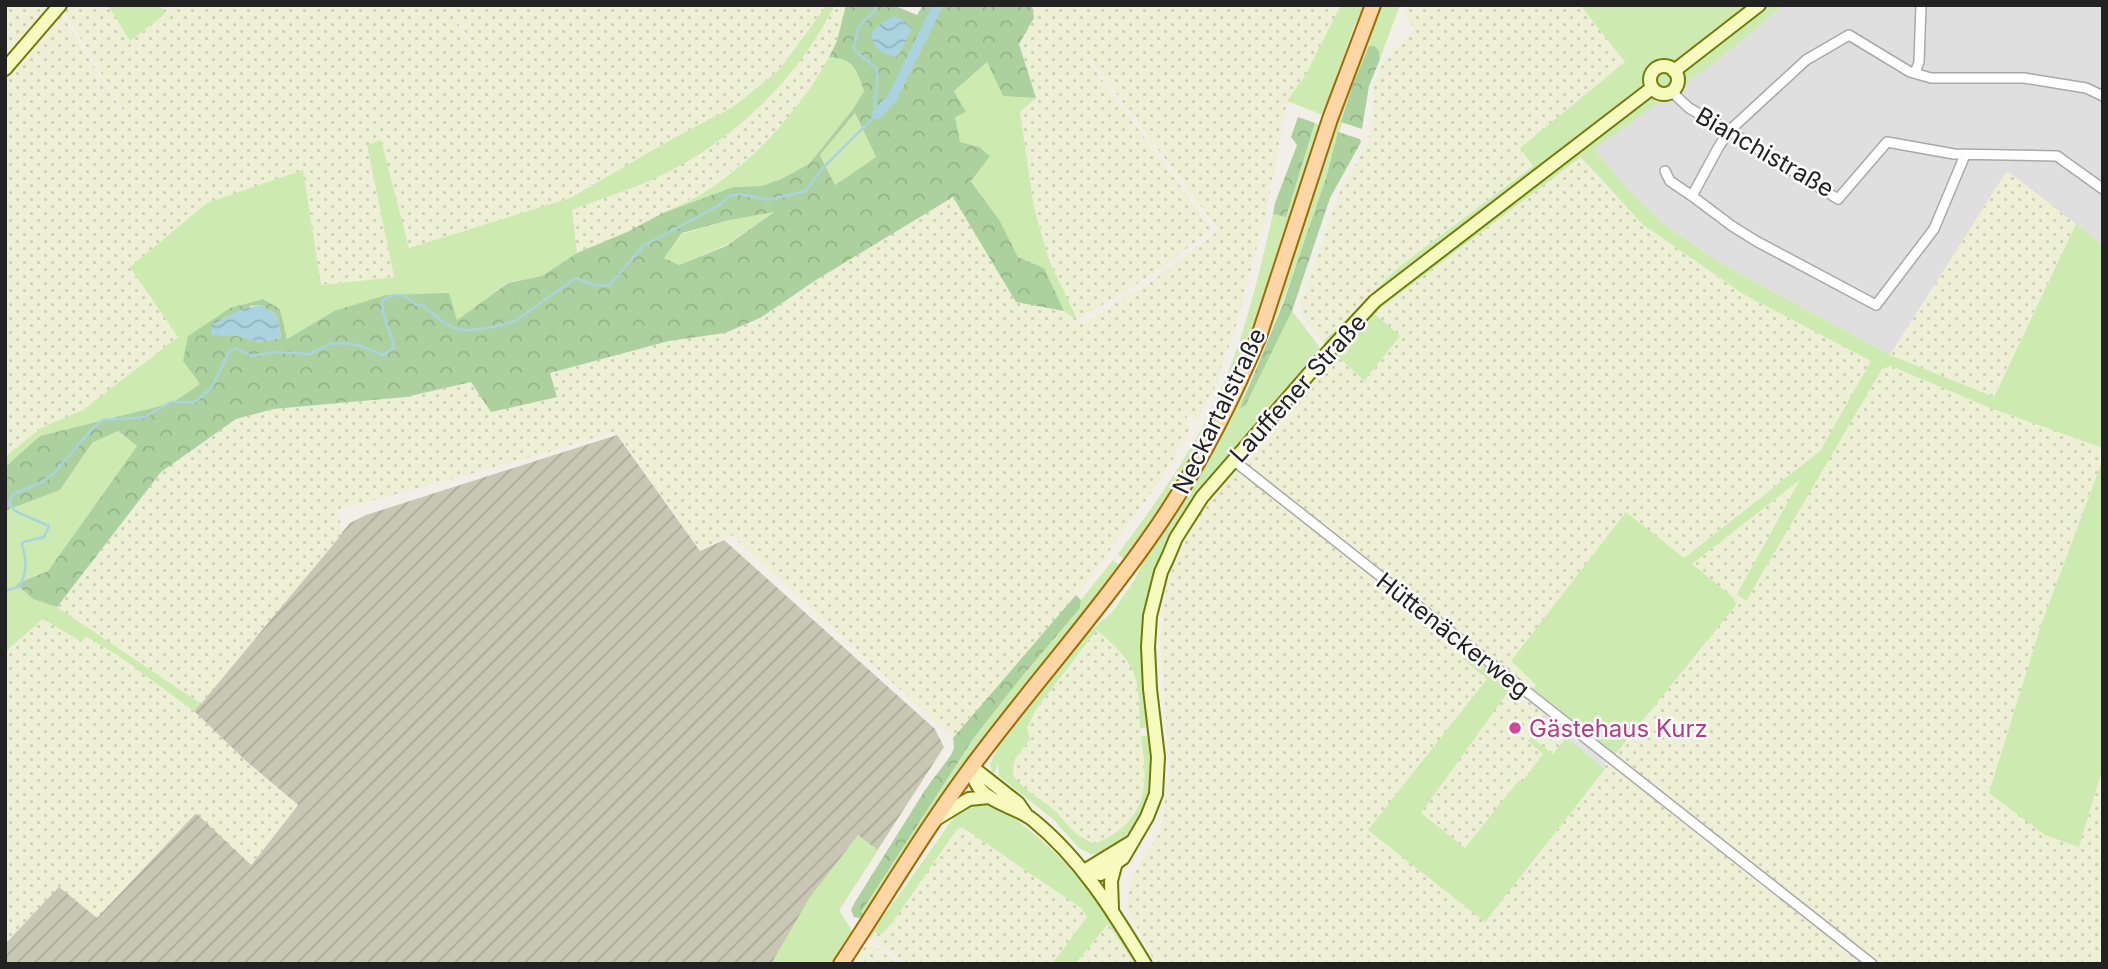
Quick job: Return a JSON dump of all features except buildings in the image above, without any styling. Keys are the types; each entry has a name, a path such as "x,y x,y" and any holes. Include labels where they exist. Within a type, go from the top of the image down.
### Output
{"main road":[{"name":"Neckartalstraße","path":"841,964 906,861 972,767 1086,622 1174,503 1219,423 1259,336 1335,106 1373,5"}],"street":[{"path":"5,69 60,5"},
{"name":"Lauffener Straße","path":"1115,866 1123,858 1152,805 1159,771 1147,647 1150,616 1161,572 1188,518 1202,497 1375,301 1652,88 1650,78 1655,69 1665,66 1674,71 1759,5"},
{"path":"1915,74 1919,62 1921,5"},
{"path":"1692,196 1717,148 1730,131 1806,60 1849,35 1915,74 1931,78 2024,78 2086,88 2103,96"},
{"path":"1652,88 1661,94 1672,92 1678,82 1674,71"},
{"name":"Bianchistraße","path":"1672,92 1689,108 1838,199 1887,142 1965,155"},
{"path":"1665,170 1670,181 1732,226 1876,305 1934,229 1965,155 2057,156 2103,189"},
{"name":"Hüttenäckerweg","path":"1233,460 1872,964"},
{"path":"972,767 974,781 989,797 1027,816"},
{"path":"972,767 1018,803 1027,816 1084,871 1145,964"},
{"path":"935,820 969,799 989,797"},
{"path":"1084,871 1133,841"},
{"path":"1084,871 1101,874 1115,866"},
{"path":"1112,910 1111,881 1115,866"}],"shaded area":[{"path":"5,5 54,5 5,63"},
{"path":"67,5 108,5 131,40 165,14 160,5 446,5 509,102 448,5 827,5 779,70 733,107 556,204 408,248 381,141 367,146 394,277 321,285 178,337 83,410 41,428 5,457 5,77 61,14 141,141 64,10"},
{"path":"835,5 846,5 837,42 823,68 796,110 753,153 711,188 627,232 577,253 572,210 662,175 716,144 787,79 825,25"},
{"path":"1032,5 1341,5 1306,74 1287,101 1265,218 1234,333 1217,378 1219,380 1196,422 1185,410 1190,430 1162,478 1082,589 953,738 731,535 700,549 616,431 522,460 338,510 342,534 201,704 57,607 161,472 236,419 273,409 406,397 471,382 557,397 550,373 669,341 725,333 760,318 816,280 953,196 1016,302 1064,311 1076,319 1049,260 1034,208 1020,112 1036,98 1019,44 1034,18","holes":["1090,59 1219,230 1151,282 1082,324 1078,320 1156,272 1212,229 1088,61"]},
{"path":"1406,5 1580,5 1625,62 1520,148 1533,165 1399,267 1323,342 1302,315 1302,298 1342,186 1366,147 1372,128 1373,88 1383,62 1415,29 1407,19 1404,9"},
{"path":"1784,5 2103,5 2103,245 2007,171 1890,355 1722,264 1664,224 1627,188 1593,148 1716,62"},
{"path":"1581,157 1642,224 1743,294 1871,361 1820,451 1684,557 1692,564 1802,479 1737,594 1746,601 1882,369 1891,366 1988,407 2103,448 2103,459 2041,625 2078,847 2103,767 2103,964 1156,964 1126,906 1133,874 1160,832 1170,768 1160,643 1167,582 1195,518 1335,354 1364,381 1400,336 1373,313"},
{"path":"2007,171 2076,224 1993,397 1890,355"},
{"path":"617,435 700,551 724,540 935,729 944,747 839,910 841,934 821,964 5,964 5,944 59,886 97,917 196,813 252,864 298,805 244,760 194,711 350,523 366,515"},
{"path":"43,619 82,642 85,635 119,656 194,711 245,760 298,805 251,865 196,813 97,918 59,887 5,944 5,652"},
{"path":"1097,630 1121,650 1136,673 1145,764 1137,813 1114,836 1095,844 1077,837 1051,808 1019,784 1012,773 1015,759 1030,739 1026,728 1036,709"},
{"path":"1547,711 1605,759 1605,769 1549,723 1535,740 1528,734"},
{"path":"962,827 1081,908 1087,917 1052,964 906,964 871,938 957,829"},
{"path":"1108,924 1135,964 1075,964"},
{"path":"868,942 899,964 854,964"}],"green space":[{"path":"108,5 160,5 165,14 130,41"},
{"path":"827,5 835,5 803,57 783,82 739,125 689,161 662,175 572,210 577,253 542,276 507,283 456,321 334,311 287,339 280,309 263,299 230,308 183,361 201,384 172,403 40,436 5,467 5,457 41,428 83,410 178,337 130,267 207,203 303,170 321,285 394,277 367,145 381,140 409,248 570,198 733,107 779,70"},
{"path":"846,5 893,5 917,15 923,5 1032,5 1034,18 1019,44 1036,98 1003,96 987,62 954,91 966,112 955,117 960,142 979,147 990,156 971,181 1000,221 1018,257 1044,268 1064,311 1016,302 953,197 816,280 760,318 725,333 669,341 550,373 557,397 491,412 471,382 406,397 273,409 236,419 161,472 57,607 33,599 16,584 48,571 137,446 118,431 92,443 60,490 5,511 5,467 40,436 172,403 200,384 183,361 188,336 230,308 263,299 280,309 287,339 334,311 386,295 449,293 457,320 508,283 542,276 577,253 663,213 733,187 761,186 781,179 809,164 864,91 853,66 844,60 829,57 837,41","holes":["855,113 876,157 835,185 820,155","774,212 726,246 679,265 664,258 682,233","261,305 277,315 281,338 259,342 238,336 250,306"]},
{"path":"1341,5 1364,5 1323,115 1287,101 1306,74"},
{"path":"1381,5 1400,5 1380,59 1375,46 1369,46 1308,234 1242,399 1292,311 1320,351 1205,485 1171,535 1153,583 1150,727 1140,728 1139,696 1134,673 1121,652 1097,630 1036,709 1027,728 1030,739 1015,759 1012,773 1020,783 1056,812 1074,831 1095,844 1125,825 1135,813 1144,787 1141,736 1151,736 1152,774 1145,808 1127,835 1093,855 1079,848 1054,820 999,776 998,764 993,776 990,764 1001,741 1078,642 1113,611 1136,578 1142,563 1185,498 1225,426 1263,343 1341,104"},
{"path":"1580,5 1784,5 1716,62 1594,149 1627,188 1664,224 1722,264 1890,355 1994,397 2076,224 2103,245 2103,448 1988,407 1891,366 1882,369 1746,601 1737,594 1800,480 1692,564 1734,598 1736,605 1614,756 1530,693 1536,685 1511,661 1626,512 1684,558 1820,451 1871,361 1743,294 1642,224 1581,157 1374,313 1400,336 1364,381 1323,342 1399,267 1533,166 1520,148 1625,62"},
{"path":"1369,46 1375,46 1380,59 1369,86 1362,129 1341,122"},
{"path":"829,57 844,60 853,66 864,91 809,164 761,186 733,187 663,213 711,188 762,146 806,94"},
{"path":"987,61 1003,96 1036,98 1020,112 1034,208 1049,260 1078,321 1064,311 1044,268 1018,257 1000,221 971,180 979,147 960,142 892,75 955,116 966,112 954,91"},
{"path":"855,113 876,157 835,185 820,155"},
{"path":"1298,117 1315,123 1286,217 1273,214 1297,145 1291,137"},
{"path":"1315,123 1322,126 1273,279 1239,368 1215,419 1187,467 1126,561 1118,554 1173,476 1220,392 1244,327 1273,214 1286,217"},
{"path":"1338,132 1360,139 1361,142 1330,198 1292,311 1245,406 1240,408 1283,304 1326,178"},
{"path":"775,211 726,245 679,265 663,258 682,234"},
{"path":"118,431 137,446 48,571 16,584 33,599 57,607 201,704 194,711 119,656 86,636 82,642 43,619 5,652 5,511 60,490 92,443"},
{"path":"2103,459 2103,767 2079,847 2045,835 1989,793 2041,625"},
{"path":"1113,560 1121,566 972,752 929,813 865,915 860,912 973,739 1080,608 1081,600"},
{"path":"1076,595 1081,600 1080,608 973,739 861,912 865,915 854,917 851,910 855,902 925,790 951,755 954,748 953,738"},
{"path":"1470,651 1513,685 1421,813 1465,848 1543,754 1528,741 1531,737 1553,754 1567,737 1605,769 1485,922 1368,830 1487,679 1463,659"},
{"path":"986,802 1027,828 1060,858 1102,909 1140,964 1135,964 1108,924 1075,964 1052,964 1087,917 1081,908 962,827 957,829 892,923 881,935 875,932 871,938 868,935 953,818 972,806 971,803"},
{"path":"858,835 878,850 839,910 852,931 833,964 771,964 810,897"}],"water":[{"path":"894,16 912,28 900,53 895,57 878,49 872,37 872,32 880,24"},
{"path":"261,305 277,315 281,338 259,342 238,336 212,335 211,325 239,310"}],"waterway":[{"path":"5,591 20,586 22,581 26,566 23,542 44,537 49,526 15,511 9,503 13,494 43,482 103,420 145,417 171,402 195,402 212,387 229,352 235,348 251,356 276,352 309,354 330,344 345,343 383,355 394,348 383,314 382,301 396,295 404,296 416,305 422,305 454,328 475,329 509,323 576,278 594,285 609,286 643,246 718,206 729,196 740,194 768,200 806,191 821,170 877,114 877,69 854,50 860,26 877,9 877,5"},
{"path":"877,114 892,98 938,5"}],"place":[{"name":"Gästehaus Kurz","path":"1515,728"}]}
